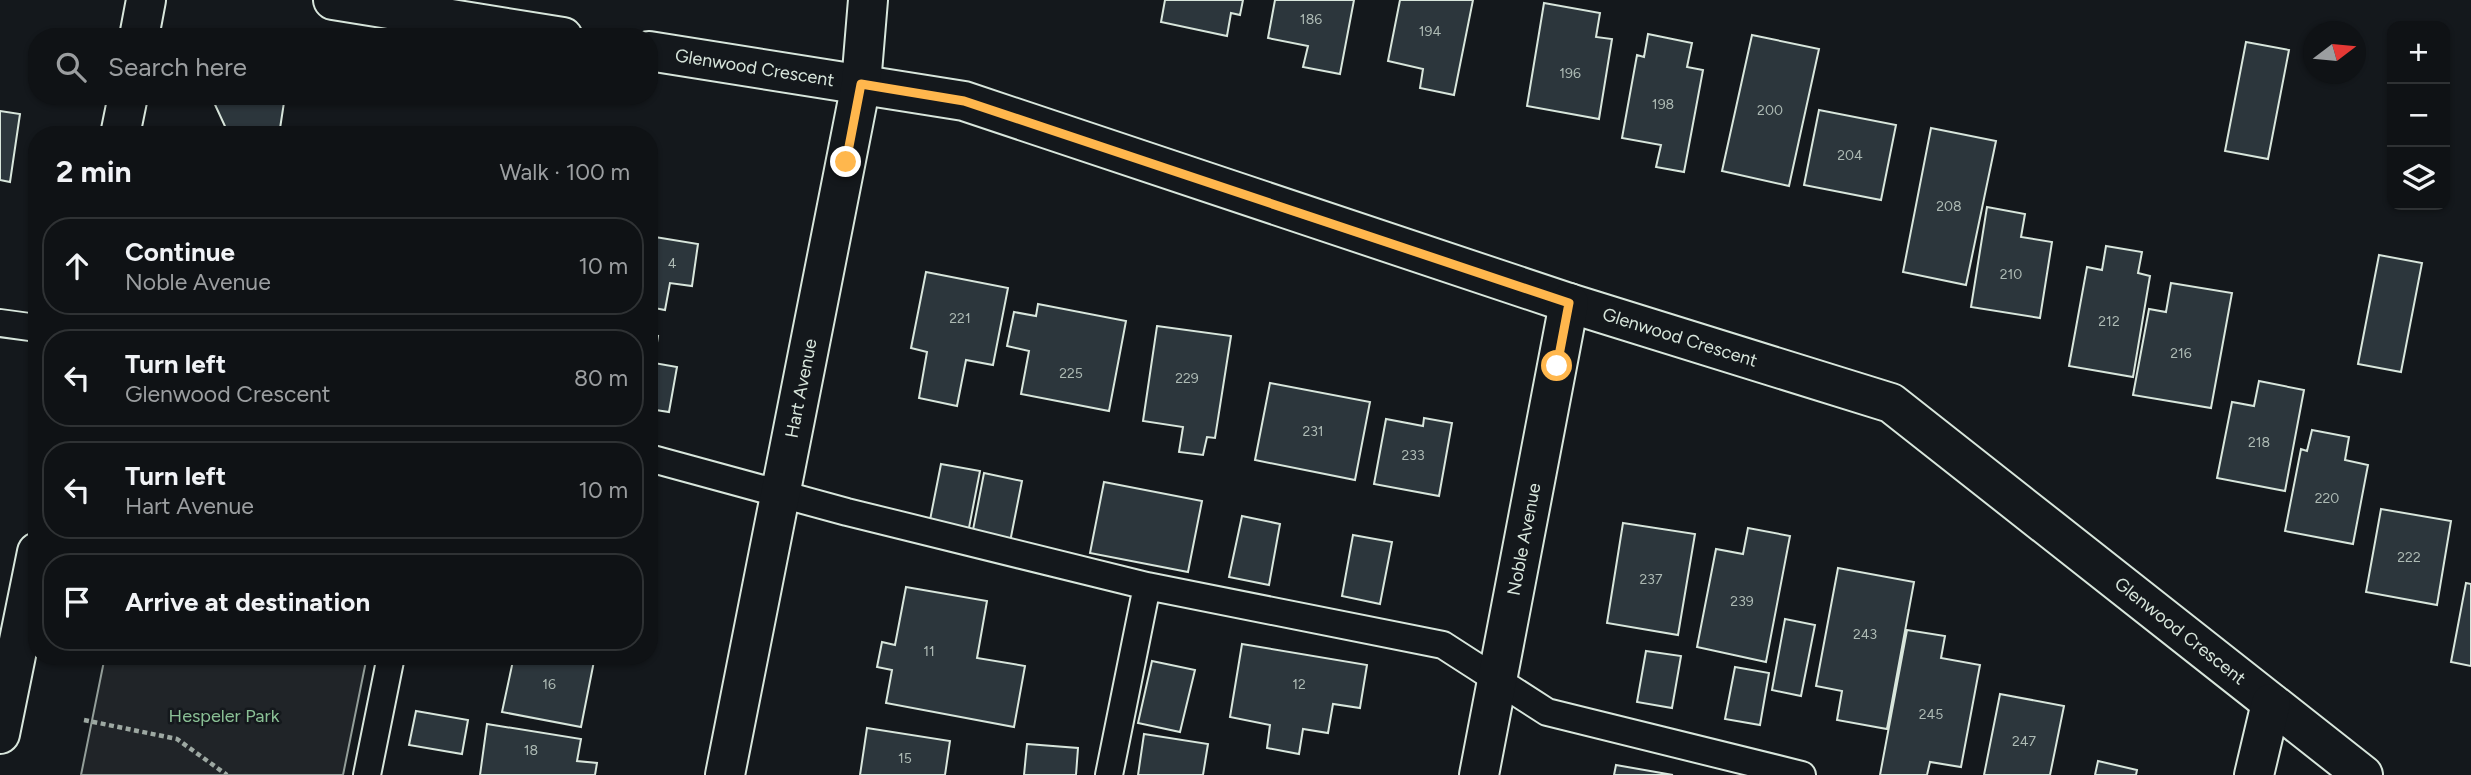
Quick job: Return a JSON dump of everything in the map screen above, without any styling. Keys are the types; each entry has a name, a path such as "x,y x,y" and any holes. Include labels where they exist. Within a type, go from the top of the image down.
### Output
{"street":[{"path":"141,28 146,0"},
{"path":"332,0 507,28"},
{"name":"Hart Avenue","path":"725,775 861,84 869,0"},
{"name":"Glenwood Crescent","path":"658,52 964,101 1569,303 1891,403 2363,775"},
{"path":"122,126 126,105"},
{"name":"Noble Avenue","path":"1479,775 1569,303"},
{"path":"0,734 28,596"},
{"path":"2254,775 2272,703"}],"lane":[{"path":"0,323 28,327"},
{"path":"658,460 780,494 1147,586 1443,645 1547,712 1801,775"},
{"path":"1109,775 1147,586"},
{"path":"367,775 389,665"}],"path":[{"path":"84,720 177,739 227,775"}],"green space":[{"name":"Hespeler Park","path":"103,665 365,665 343,775 81,775"}],"building":[{"path":"1165,0 1243,0 1240,15 1231,13 1227,36 1161,22"},
{"path":"1275,0 1354,0 1340,74 1303,67 1308,46 1268,38"},
{"path":"1400,0 1473,0 1454,95 1420,88 1423,69 1388,61"},
{"path":"1544,3 1600,13 1596,37 1612,39 1599,119 1527,106"},
{"path":"1648,34 1692,43 1687,67 1703,70 1684,172 1656,167 1661,145 1622,138 1637,55 1644,57"},
{"path":"1752,35 1819,49 1789,186 1722,171"},
{"path":"2246,42 2289,50 2268,159 2225,151"},
{"path":"215,105 284,105 280,126 225,126"},
{"path":"1819,110 1896,125 1881,200 1804,185"},
{"path":"0,111 20,114 10,182 0,180"},
{"path":"1931,128 1996,141 1966,285 1903,272"},
{"path":"1987,207 2025,214 2021,237 2052,242 2040,318 1971,307"},
{"path":"658,237 698,244 692,286 670,283 665,310 658,309"},
{"path":"2106,246 2142,252 2138,273 2150,276 2133,377 2069,366 2087,267 2102,270"},
{"path":"2379,255 2422,263 2401,372 2358,364"},
{"path":"926,272 1008,288 993,365 966,360 957,406 919,398 927,352 911,348"},
{"path":"2171,283 2232,293 2211,408 2133,395 2149,309 2166,312"},
{"path":"1038,304 1126,321 1109,411 1021,394 1029,351 1007,346 1014,312 1036,316"},
{"path":"1157,326 1231,336 1215,438 1207,437 1203,455 1179,452 1183,427 1143,421"},
{"path":"658,364 677,367 669,412 658,410"},
{"path":"2259,381 2304,390 2285,491 2217,478 2232,402 2254,406"},
{"path":"1270,383 1370,402 1355,480 1255,460"},
{"path":"1424,418 1452,423 1439,496 1374,484 1386,419 1423,426"},
{"path":"2312,430 2349,437 2345,460 2368,465 2353,544 2285,531 2301,449 2307,451"},
{"path":"941,464 980,471 968,533 929,525"},
{"path":"984,473 1022,481 1010,542 972,535"},
{"path":"1104,482 1202,501 1188,572 1090,553"},
{"path":"2381,509 2451,521 2437,605 2366,592"},
{"path":"1242,516 1280,524 1269,585 1229,577"},
{"path":"1623,523 1695,534 1678,635 1607,623"},
{"path":"1748,528 1790,536 1766,662 1697,647 1716,549 1743,554"},
{"path":"1353,535 1392,542 1380,604 1342,596"},
{"path":"1838,568 1914,582 1887,729 1837,720 1842,691 1816,686"},
{"path":"2466,583 2471,584 2471,666 2451,662"},
{"path":"906,587 987,601 977,658 1025,666 1014,727 886,703 892,670 877,667 882,642 895,645"},
{"path":"1785,619 1815,625 1801,696 1772,690"},
{"path":"1907,630 1945,636 1941,658 1980,665 1961,767 1930,762 1927,775 1880,775"},
{"path":"1242,644 1367,665 1360,708 1333,704 1328,733 1303,729 1299,754 1267,748 1270,725 1230,717"},
{"path":"1646,651 1681,656 1672,708 1637,702"},
{"path":"1152,661 1195,670 1180,732 1138,723"},
{"path":"512,665 593,665 581,727 502,712"},
{"path":"1735,667 1769,673 1760,725 1725,719"},
{"path":"2000,694 2064,706 2050,775 1984,775"},
{"path":"416,711 468,720 462,754 409,745"},
{"path":"487,724 581,739 577,761 597,763 595,775 480,775"},
{"path":"867,728 950,741 945,775 860,775"},
{"path":"1144,734 1208,744 1203,775 1138,775"},
{"path":"1027,744 1078,748 1076,775 1024,775"},
{"path":"2098,761 2137,770 2136,775 2095,775"},
{"path":"1616,765 1673,775 1614,775"}],"route":[{"path":"846,162 861,84 964,101 1569,303 1557,366"}]}
